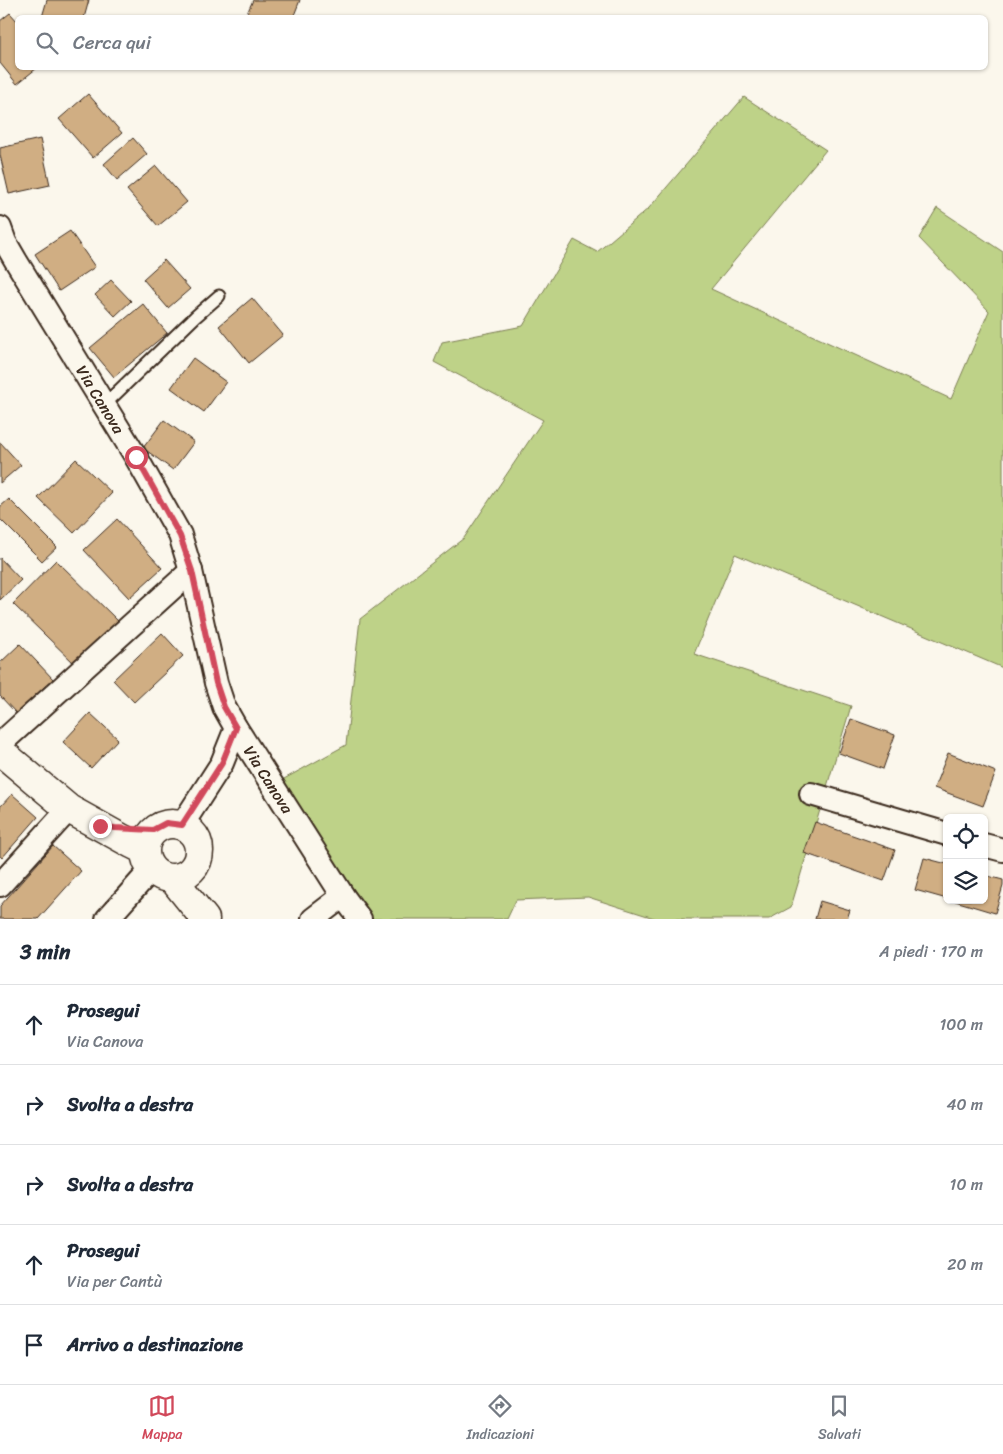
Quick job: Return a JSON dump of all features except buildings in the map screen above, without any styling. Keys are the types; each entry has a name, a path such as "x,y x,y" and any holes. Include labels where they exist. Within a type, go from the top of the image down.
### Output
{"main road":[{"path":"0,751 69,809 100,826 115,828 162,860 206,919"},
{"path":"166,823 182,825 196,837 199,846 199,856 196,864 162,860 166,823"}],"street":[{"name":"Via Canova","path":"0,228 5,242 16,261 136,457 180,536 192,571 216,683 224,707 343,896 360,919"},
{"path":"0,744 192,571"},
{"path":"182,825 222,763 236,728"},
{"path":"811,794 943,833"},
{"path":"0,885 69,809"},
{"path":"988,846 1003,850"},
{"path":"107,919 162,860"},
{"path":"313,919 343,896"}],"lane":[{"path":"104,405 219,296"}],"green space":[{"path":"744,97 826,150 711,289 951,399 989,311 919,238 937,208 1003,252 1003,668 735,554 694,654 851,706 791,907 769,919 657,919 588,897 516,900 507,919 360,919 273,785 346,745 360,619 464,538 543,420 434,362 442,342 523,326 574,240 597,252 649,208"}],"route":[{"path":"100,826 153,830 166,823 182,825 222,763 236,728 224,707 216,683 192,571 180,536 136,457"}]}
